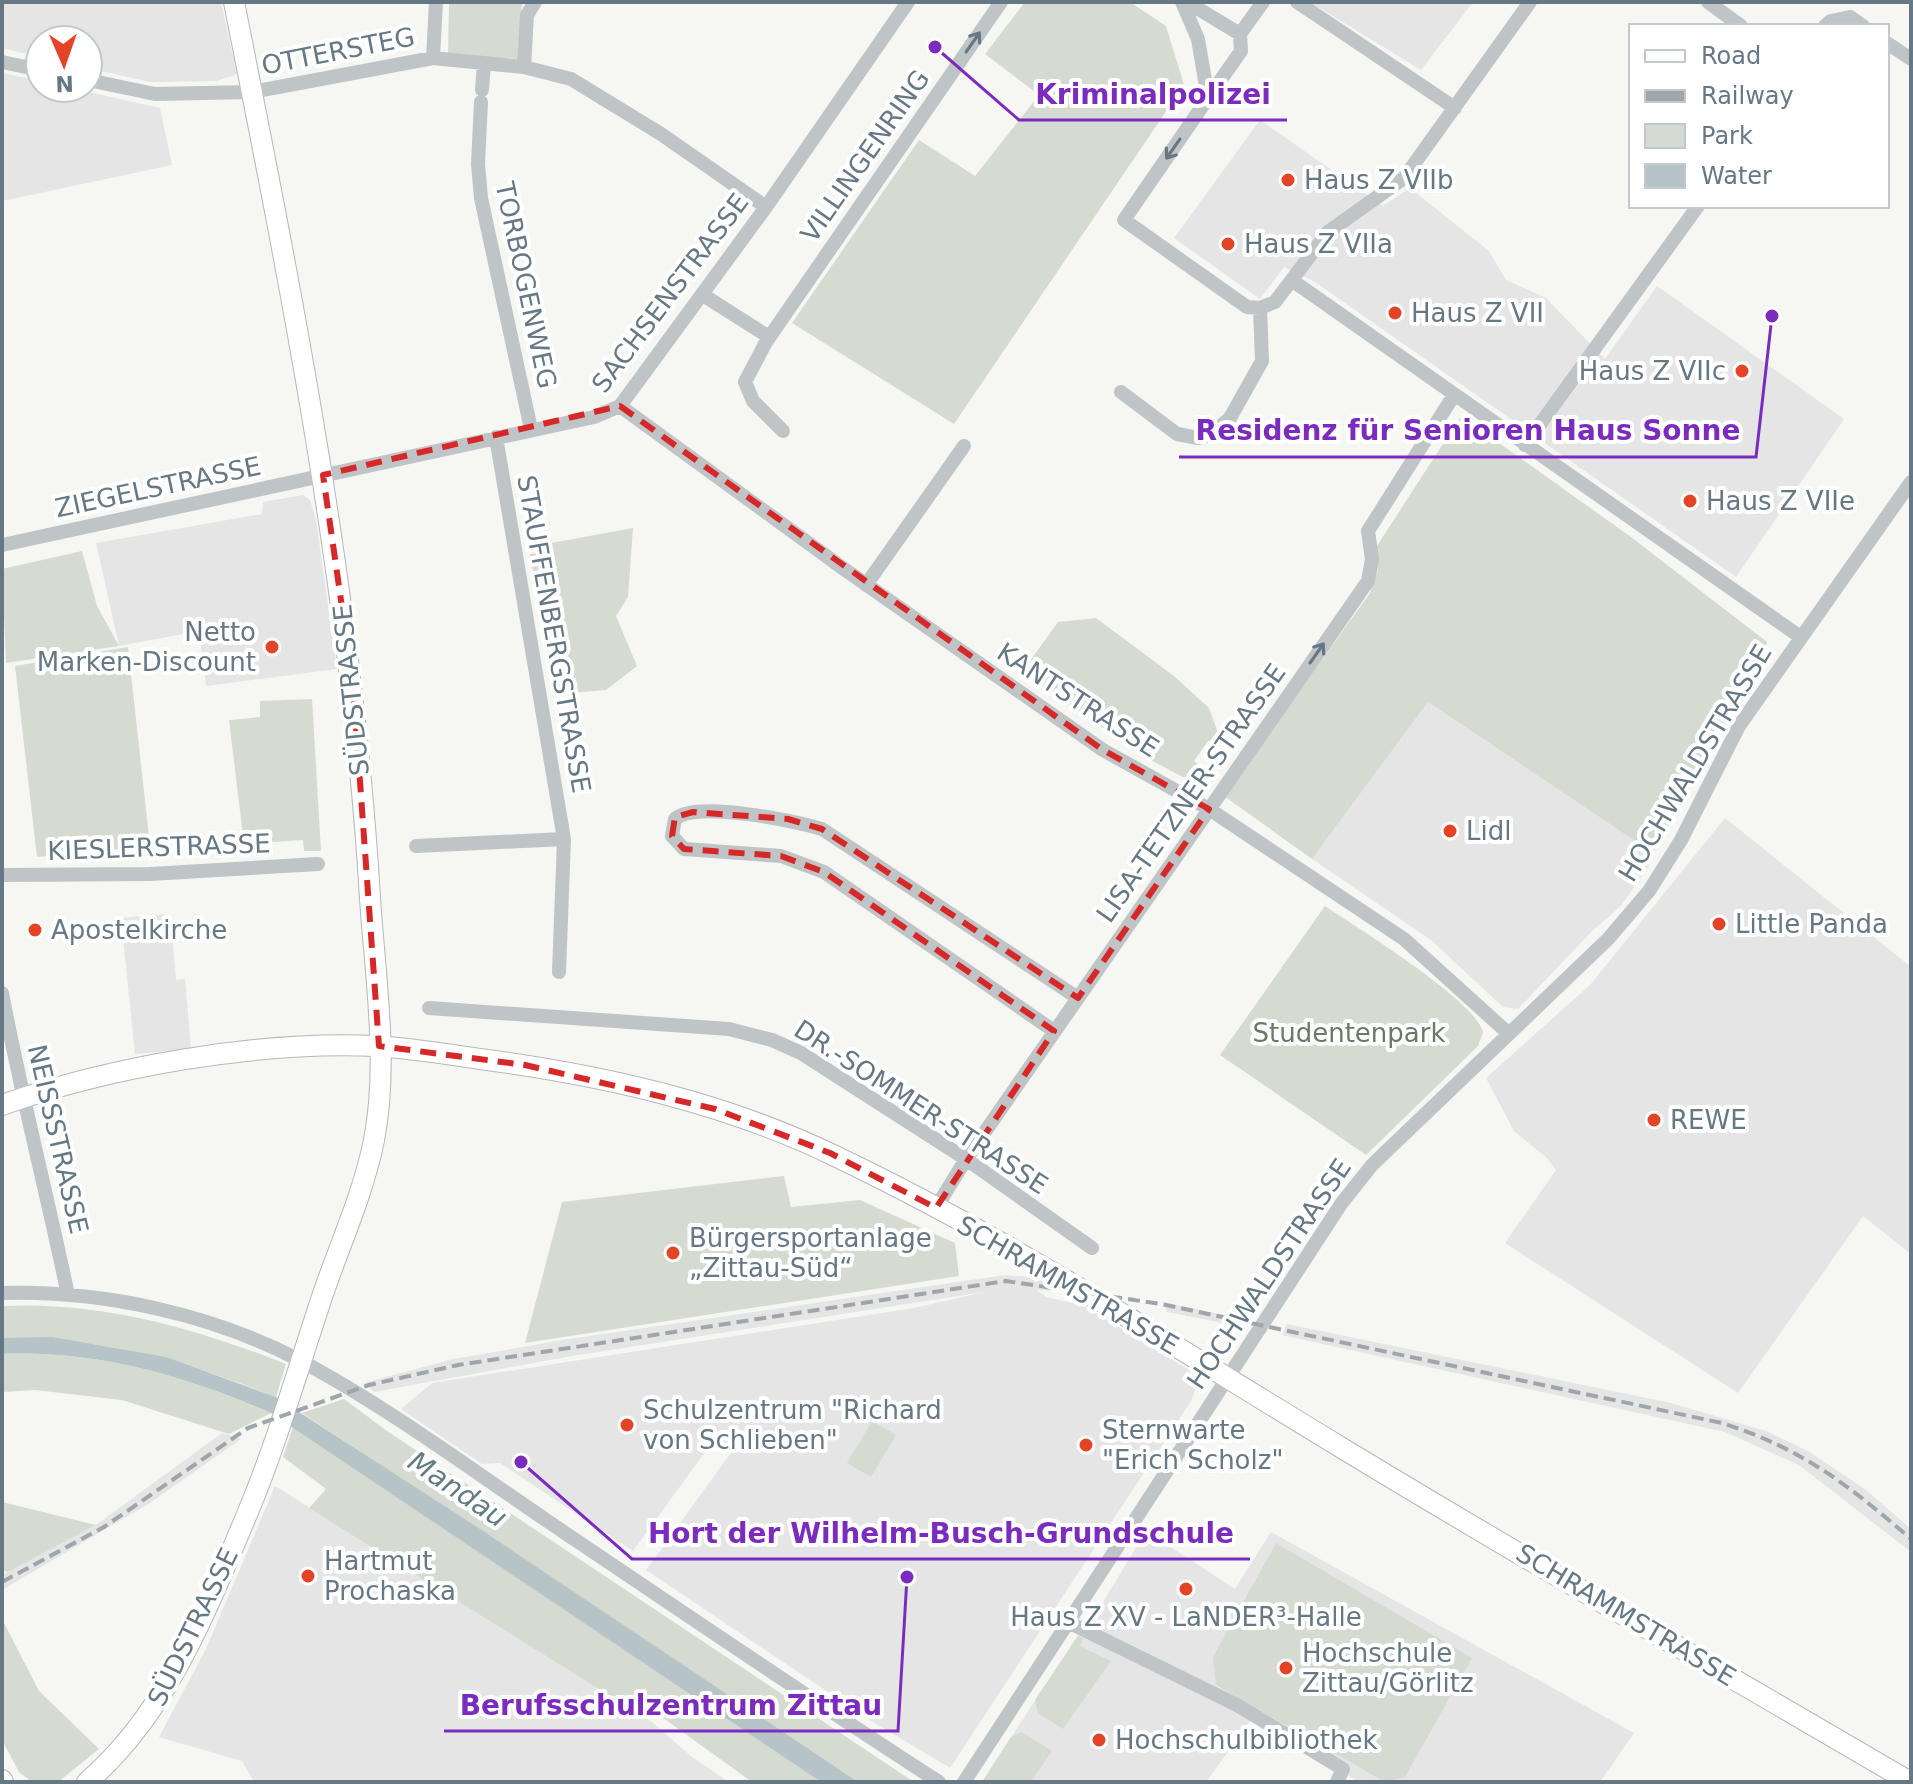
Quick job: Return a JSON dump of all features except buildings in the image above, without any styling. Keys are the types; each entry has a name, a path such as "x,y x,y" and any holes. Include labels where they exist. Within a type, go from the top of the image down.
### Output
{"main road":[{"name":"SÜDSTRASSE","path":"87,1782 149,1718 212,1595 271,1453 367,1169 377,1121 379,1046 353,684 323,475 234,2"},
{"name":"SCHRAMMSTRASSE","path":"12,1102 193,1059 379,1046 575,1073 715,1109 830,1153 936,1208 1910,1782"}],"street":[{"path":"433,58 436,2"},
{"path":"524,67 527,15 535,2"},
{"name":"SACHSENSTRASSE","path":"323,475 594,417 620,406 766,207 908,2"},
{"name":"VILLINGENRING","path":"783,431 753,401 745,382 769,337 1001,2"},
{"path":"1184,2 1240,34"},
{"path":"1184,2 1198,39 1208,98"},
{"path":"1263,2 1240,34 1241,51 1124,220 1224,293 1247,307 1260,308 1275,302 1328,232 1404,178 1530,2"},
{"path":"1297,2 1455,108"},
{"path":"1708,2 1738,24"},
{"path":"1828,23 1850,17 1860,24"},
{"path":"1889,44 1911,59"},
{"name":"OTTERSTEG","path":"104,83 155,94 252,92 433,58 524,67 571,79 661,134 766,207"},
{"path":"2,62 24,67"},
{"name":"TORBOGENWEG","path":"484,63 478,164 481,198 531,429"},
{"path":"1525,445 1697,208"},
{"path":"1293,281 1799,636"},
{"path":"703,295 769,337"},
{"path":"1121,392 1177,434 1198,438 1210,435 1230,418 1262,361 1260,308"},
{"name":"LISA-TETZNER-STRASSE","path":"936,1208 1054,1031 1368,581 1372,559 1368,531 1454,395"},
{"name":"KANTSTRASSE","path":"620,406 866,585 1103,750 1209,809 1404,939 1508,1033"},
{"name":"STAUFFENBERGSTRASSE","path":"496,437 564,839 559,972"},
{"path":"866,585 964,446"},
{"name":"ZIEGELSTRASSE","path":"2,545 323,475"},
{"name":"HOCHWALDSTRASSE","path":"964,1782 1226,1378 1357,1183 1608,939 1649,891 1681,840 1739,726 1799,636 1911,482"},
{"path":"1054,1031 824,872 781,856 684,849 673,839 675,819 693,812 788,819 822,829 1078,998"},
{"path":"416,846 564,839"},
{"name":"KIESLERSTRASSE","path":"2,875 150,874 318,864"},
{"name":"NEISSSTRASSE","path":"2,993 12,1102 42,1170 68,1295"},
{"name":"DR.-SOMMER-STRASSE","path":"429,1008 729,1029 772,1040 801,1053 966,1159 1092,1248"},
{"path":"2,1293 68,1295 125,1302 254,1339 456,1459 939,1782"},
{"path":"1068,1622 1237,1705 1343,1769 1337,1782"}],"highlighted area":[{"path":"620,406 1103,750 1209,809 1078,998 822,829 788,819 693,812 675,817 672,836 684,849 781,856 824,872 1054,1031 936,1208 830,1153 715,1109 525,1065 379,1046 353,684 323,475"}],"shaded area":[{"path":"2,2 221,2 237,74 217,81 150,82 104,72 104,24 24,24 24,53 2,48"},
{"path":"1310,2 1473,2 1421,70"},
{"path":"2,73 24,78 24,104 104,104 104,95 160,108 172,165 2,201"},
{"path":"1260,120 1383,206 1410,188 1489,251 1506,280 1546,298 1605,359 1657,286 1844,419 1736,577 1315,282 1284,267 1260,299 1174,238"},
{"path":"303,495 310,500 316,520 337,669 206,686 199,631 119,646 96,543 262,514 263,502"},
{"path":"1428,702 1653,853 1654,858 1621,906 1592,931 1518,1009 1503,1007 1431,940 1312,859"},
{"path":"1725,818 1911,967 1911,1254 1863,1216 1738,1393 1505,1243 1556,1170 1547,1158 1514,1131 1486,1078 1590,985"},
{"path":"164,914 165,924 171,923 176,980 185,979 191,1049 135,1054 121,918"},
{"path":"1005,1275 1044,1278 1064,1291 1037,1290 1046,1297 1085,1306 1186,1368 1195,1376 1197,1385 1191,1401 950,1768 868,1719 646,1570 733,1450 716,1437 633,1551 500,1463 482,1464 401,1409 432,1383 914,1308 984,1292 572,1356 374,1392 364,1383 453,1359 569,1339"},
{"path":"1163,1302 1242,1319 1238,1326 1167,1312"},
{"path":"1287,1324 1671,1403 1766,1431 1808,1451 1866,1490 1911,1529 1911,1552 1799,1465 1725,1432 1282,1335"},
{"path":"222,1433 241,1439 150,1503 2,1590 2,1575 96,1525"},
{"path":"275,1486 652,1722 692,1757 729,1782 254,1782 242,1761 159,1737 206,1649"},
{"name":"Hochschule Zittau/Görlitz","path":"1146,1531 1235,1589 1271,1532 1634,1733 1600,1782 1359,1782 1251,1720 1206,1782 982,1782 1085,1624 1094,1617"}],"green space":[{"path":"449,2 522,2 518,59 448,54"},
{"path":"1025,2 1130,2 1166,26 1184,85 954,424 792,323 919,140 975,176 1039,95 985,54"},
{"path":"1461,416 1631,537 1767,642 1761,662 1653,853 1428,702 1312,859 1224,796 1370,593 1378,570 1375,549"},
{"path":"633,528 628,597 616,616 637,666 606,690 571,693 550,664 530,554 547,552 546,544"},
{"path":"82,551 97,606 119,646 6,663 2,569"},
{"path":"1096,618 1174,676 1209,708 1221,741 1208,741 1194,761 1205,770 1194,783 1147,758 1022,672 1058,622"},
{"path":"128,647 150,846 37,857 15,666"},
{"path":"312,699 321,851 304,851 303,840 244,844 229,720 260,717 260,701"},
{"name":"Studentenpark","path":"1325,906 1438,984 1475,1018 1483,1032 1478,1046 1366,1155 1220,1055"},
{"name":"Bürgersportanlage „Zittau-Süd“","path":"784,1176 791,1207 860,1200 955,1243 959,1276 525,1343 562,1202"},
{"path":"2,1306 75,1308 147,1320 217,1339 286,1364 276,1397 209,1372 142,1354 74,1342 2,1338"},
{"path":"2,1354 72,1356 140,1368 206,1388 271,1413 229,1434 122,1400 35,1390 2,1392"},
{"path":"344,1399 387,1431 914,1782 858,1782 302,1413"},
{"path":"872,1421 896,1435 871,1477 847,1463"},
{"path":"293,1427 821,1782 752,1782 634,1697 610,1696 309,1508 326,1489 283,1457"},
{"path":"2,1502 96,1525 8,1572 2,1570"},
{"path":"1276,1543 1472,1658 1405,1777 1385,1782 1216,1685 1213,1657"},
{"path":"2,1619 39,1691 99,1749 58,1782 32,1782 19,1772 2,1740"},
{"path":"1078,1636 1083,1638 1080,1646 1111,1661 1063,1729 1038,1713 1035,1700"},
{"path":"1022,1732 1052,1751 1031,1782 982,1782 1011,1737"}],"water":[{"path":"52,1337 166,1357 276,1397 480,1529 858,1782 821,1782 271,1413 206,1388 140,1368 72,1356 2,1354 2,1338"}],"railway":[{"path":"2,1582 104,1527 248,1428 369,1385 458,1365 1006,1281 1161,1304 1722,1423 1777,1444 1823,1470 1911,1539"}],"place":[{"name":"Kriminalpolizei","path":"935,47"},
{"name":"Haus Z VIIb","path":"1288,180"},
{"name":"Haus Z VIIa","path":"1228,244"},
{"name":"Haus Z VII","path":"1395,313"},
{"name":"Residenz für Senioren Haus Sonne","path":"1772,316"},
{"name":"Haus Z VIIc","path":"1742,371"},
{"name":"Haus Z VIIe","path":"1690,501"},
{"name":"Netto Marken-Discount","path":"272,647"},
{"name":"Lidl","path":"1450,831"},
{"name":"Little Panda","path":"1719,924"},
{"name":"Apostelkirche","path":"35,930"},
{"name":"REWE","path":"1654,1120"},
{"name":"Bürgersportanlage „Zittau-Süd“","path":"673,1253"},
{"name":"Schulzentrum \"Richard von Schlieben\"","path":"627,1425"},
{"name":"Sternwarte \"Erich Scholz\"","path":"1086,1445"},
{"name":"Hort der Wilhelm-Busch-Grundschule","path":"521,1462"},
{"name":"Hartmut Prochaska","path":"308,1576"},
{"name":"Berufsschulzentrum Zittau","path":"907,1577"},
{"name":"Haus Z XV - LaNDER³-Halle","path":"1186,1589"},
{"name":"Hochschule Zittau/Görlitz","path":"1286,1668"},
{"name":"Hochschulbibliothek","path":"1099,1740"}],"water label":[{"name":"Mandau","path":"458,1489"}]}
